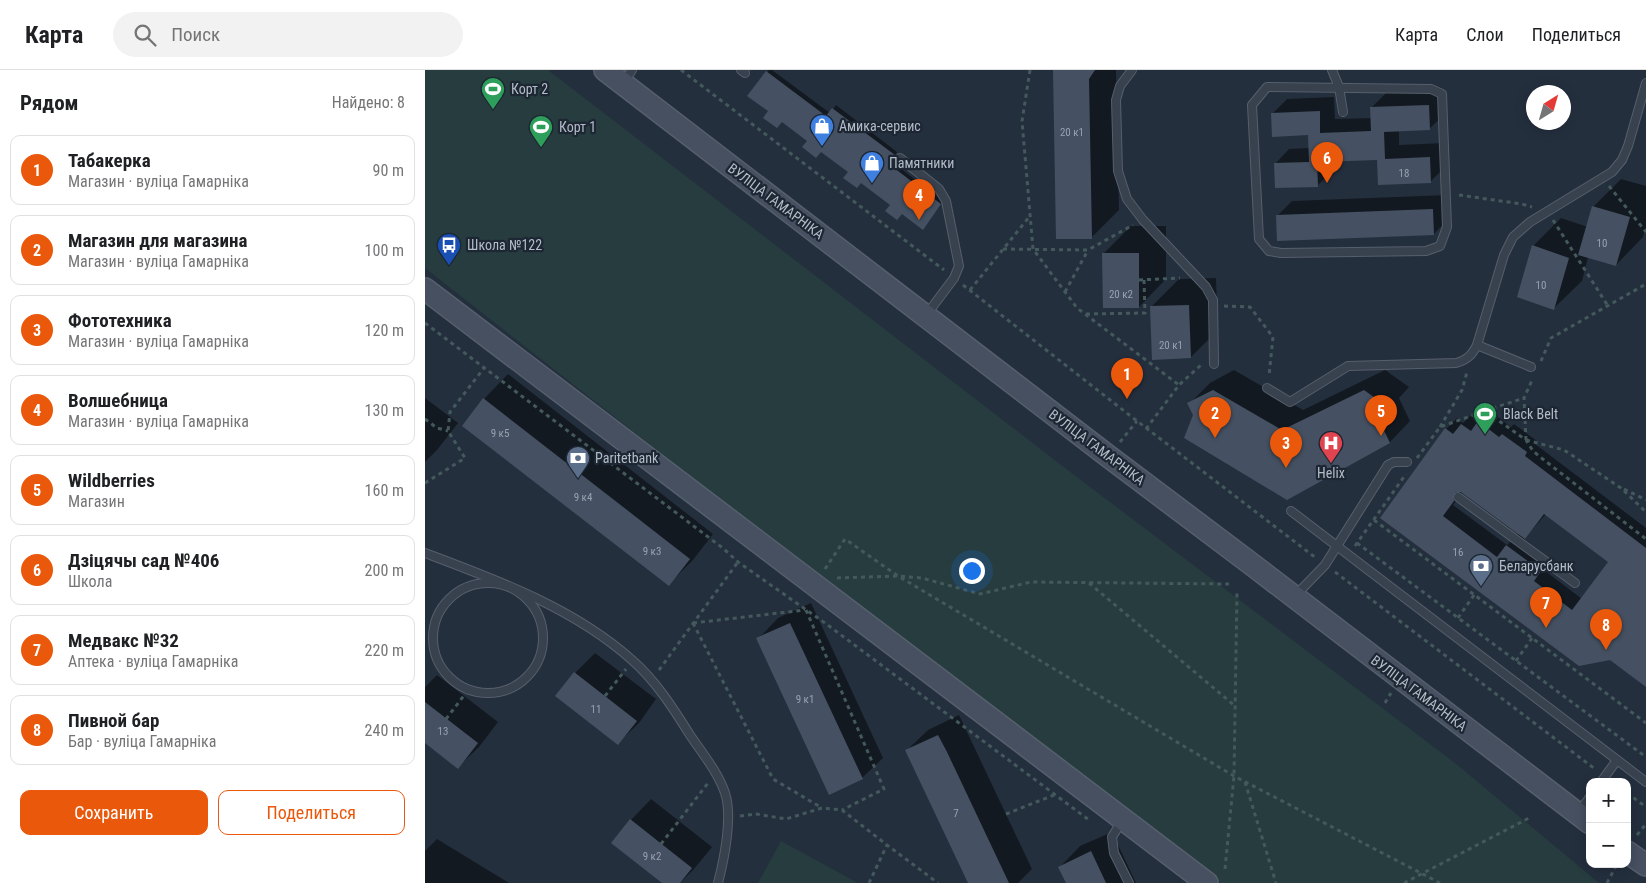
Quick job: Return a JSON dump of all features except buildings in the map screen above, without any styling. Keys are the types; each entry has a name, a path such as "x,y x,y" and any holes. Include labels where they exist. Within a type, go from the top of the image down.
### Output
{"main road":[{"name":"ВУЛІЦА ГАМАРНІКА","path":"605,70 628,77 926,315 1583,819"},
{"path":"425,289 1207,883"}],"lane":[{"path":"1132,70 1120,86 1116,100 1117,171 1127,199 1143,220 1206,287 1213,300 1214,364"},
{"path":"1332,70 1339,87 1343,112"},
{"path":"1267,388 1290,402 1348,366 1456,363 1465,360 1475,349 1504,255 1513,237 1530,222 1612,172 1622,160 1628,146 1646,84"},
{"path":"1339,87 1431,89 1442,94 1447,227 1440,246 1426,251 1281,253 1269,251 1259,239 1252,105 1267,88 1339,87"},
{"path":"899,158 939,189 945,201 959,266 954,278 926,315"},
{"path":"1475,349 1533,369"},
{"path":"1294,597 1325,565 1388,465 1394,462 1407,462"},
{"path":"1458,496 1575,583"},
{"path":"1291,511 1646,782"},
{"path":"425,553 509,586 577,620 633,660 652,680 671,705 715,773 725,792 727,804 724,859 718,883"},
{"path":"492,583 509,586 523,596 535,609 541,624 543,642 539,658 531,673 518,684 502,691 485,693 469,689 453,680 438,660 433,634 437,617 446,602 459,591 475,584 492,583"},
{"path":"1604,778 1617,760"},
{"path":"1123,819 1112,837 1114,853 1129,883"}],"path":[{"path":"681,70 970,290 1146,428 1602,778"},
{"path":"1031,70 1022,121 1033,249 1077,308 1179,384"},
{"path":"1603,177 1646,232"},
{"path":"1459,194 1522,204"},
{"path":"1547,212 1608,306"},
{"path":"970,290 1030,215"},
{"path":"1003,249 1088,250 1143,220"},
{"path":"1065,292 1088,250"},
{"path":"1139,280 1196,277"},
{"path":"1085,314 1145,313 1144,280"},
{"path":"1539,364 1551,338 1646,284"},
{"path":"1213,306 1250,307 1273,337 1267,388"},
{"path":"425,324 724,549 738,562 806,610 1112,837"},
{"path":"1417,459 1440,427 1462,390 1475,349"},
{"path":"1146,428 1179,384 1201,365 1214,364"},
{"path":"425,483 465,458 448,431 451,412 484,368"},
{"path":"1525,440 1524,398 1533,369"},
{"path":"1440,427 1524,398"},
{"path":"1485,411 1525,440 1533,451 1646,539"},
{"path":"425,419 437,428 448,431"},
{"path":"1108,456 1137,421"},
{"path":"1525,440 1564,450 1621,488 1646,500"},
{"path":"1360,538 1406,474"},
{"path":"1621,488 1646,512"},
{"path":"1374,520 1646,723"},
{"path":"826,572 824,567 845,539 899,576 1234,776 1440,883"},
{"path":"1357,542 1646,757"},
{"path":"652,680 738,562"},
{"path":"833,578 899,576 922,578 980,594 1031,582 1229,584"},
{"path":"1088,583 1235,706"},
{"path":"1225,869 1234,776 1237,590"},
{"path":"1458,618 1474,595"},
{"path":"693,623 806,610"},
{"path":"806,610 884,789 843,810"},
{"path":"693,623 773,779 823,808"},
{"path":"1516,660 1532,638"},
{"path":"605,696 633,660"},
{"path":"446,719 469,689"},
{"path":"661,844 715,773"},
{"path":"1245,782 1277,883"},
{"path":"1006,814 1055,794"},
{"path":"1631,796 1646,807"},
{"path":"756,814 786,819 823,808 843,810 939,883"},
{"path":"1404,883 1531,817"},
{"path":"869,883 887,845"},
{"path":"1607,883 1615,868"}],"green space":[{"path":"425,70 548,70 1069,471 1455,763 1599,883 1221,883 899,640 425,268"},
{"path":"781,841 858,883 758,883"}],"place":[{"name":"Корт 2","path":"493,110"},
{"name":"Амика-сервис","path":"822,147"},
{"name":"Корт 1","path":"541,148"},
{"name":"Дзіцячы сад №406","path":"1327,183"},
{"name":"Памятники","path":"872,184"},
{"name":"Волшебница","path":"919,220"},
{"name":"Школа №122","path":"449,266"},
{"name":"Табакерка","path":"1127,399"},
{"name":"Black Belt","path":"1485,435"},
{"name":"Wildberries","path":"1381,436"},
{"name":"Магазин для магазина","path":"1215,438"},
{"name":"Helix","path":"1331,464"},
{"name":"Фототехника","path":"1286,468"},
{"name":"Paritetbank","path":"578,479"},
{"name":"Беларусбанк","path":"1481,587"},
{"name":"Медвакс №32","path":"1546,628"},
{"name":"Пивной бар","path":"1606,650"}]}
